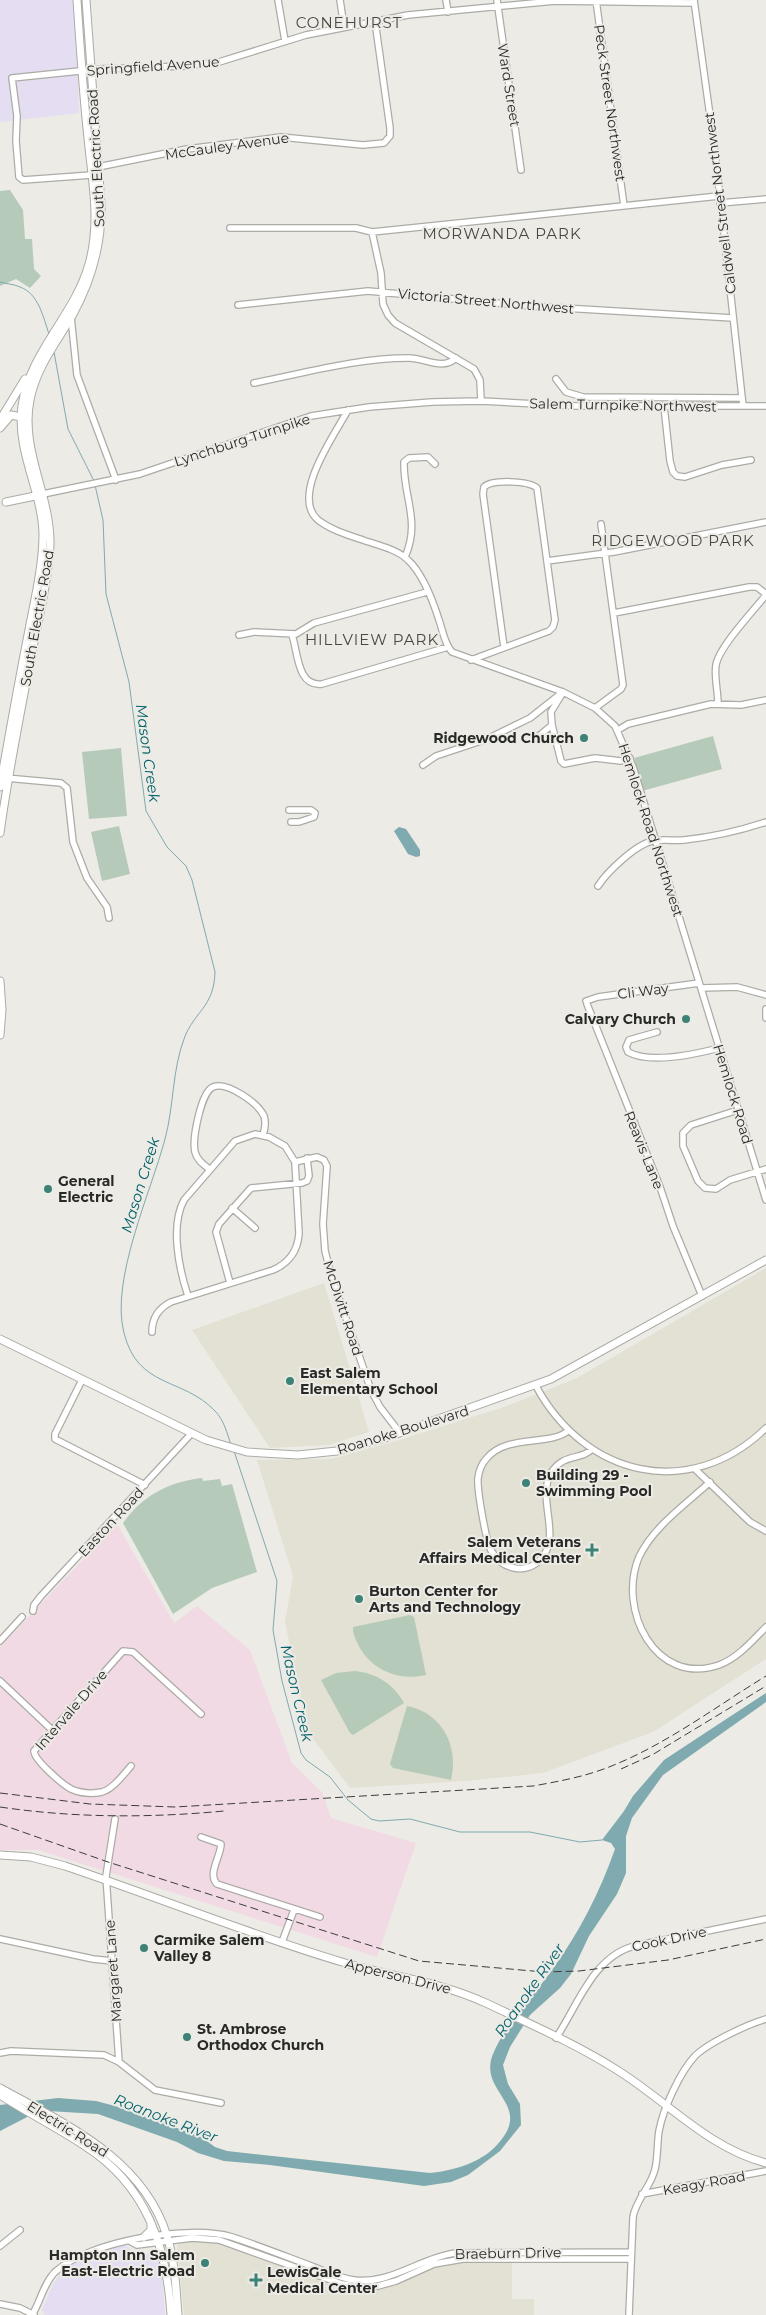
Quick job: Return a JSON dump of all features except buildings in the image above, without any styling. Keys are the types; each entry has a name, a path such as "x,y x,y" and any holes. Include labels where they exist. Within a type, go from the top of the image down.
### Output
{"main road":[{"name":"South Electric Road","path":"0,833 5,777 48,558 49,525 22,444 20,417 24,394 34,366 44,355 63,323 83,280 93,250 96,225 77,0"},
{"name":"South Electric Road","path":"63,323 71,318 92,274 99,246 101,220 86,0"},
{"name":"South Electric Road","path":"40,495 32,457 28,421 33,387 44,355"},
{"path":"0,420 34,366"},
{"path":"0,428 11,415 20,417"},
{"name":"Lynchburg Turnpike","path":"6,502 40,495"},
{"name":"South Electric Road","path":"0,787 5,777"},
{"path":"0,981 2,1010 0,1035"},
{"name":"Roanoke Boulevard","path":"0,1338 191,1434 246,1452 291,1455 326,1453 400,1433 536,1386 766,1260"},
{"name":"Apperson Drive","path":"0,1855 39,1858 342,1962 444,1987 504,2013 617,2070 726,2148 744,2157 766,2163"},
{"name":"Electric Road","path":"0,2088 100,2146 132,2175 150,2198 167,2238 176,2276 178,2315"},
{"name":"Electric Road","path":"0,2096 94,2152 122,2178 140,2199 158,2239 168,2274 171,2315"},
{"path":"144,2237 151,2230 151,2223"}],"street":[{"path":"278,0 285,41"},
{"path":"340,0 344,28"},
{"path":"446,0 448,12"},
{"name":"Ward Street","path":"496,0 521,170"},
{"name":"Peck Street Northwest","path":"596,0 624,206"},
{"name":"Springfield Avenue","path":"92,175 24,180 19,177 16,141 17,116 12,78 90,69 186,66 220,62 285,41 408,15 555,1 694,2"},
{"name":"Caldwell Street Northwest","path":"694,2 720,196 743,406"},
{"name":"McCauley Avenue","path":"98,167 187,149 281,137 363,144 386,141 390,136 390,128 375,21"},
{"path":"230,228 356,228 372,232 720,196"},
{"path":"720,203 766,199"},
{"path":"372,232 383,292 383,304 391,320 474,369 478,376 481,401"},
{"name":"Victoria Street Northwest","path":"238,305 357,291 554,308 734,318"},
{"path":"71,318 77,375 116,480"},
{"path":"254,383 336,366 410,358 432,363 446,363 456,358"},
{"path":"556,379 566,392 583,397 742,398"},
{"name":"Lynchburg Turnpike","path":"40,495 116,480 153,470 292,422 348,410 432,402 481,401"},
{"name":"Salem Turnpike Northwest","path":"481,401 563,406 766,406"},
{"path":"664,406 670,461 673,472 678,476 688,476 715,466 751,460"},
{"path":"292,635 303,675 306,680 314,684 322,684 448,647 427,592 419,576 405,557 335,529 318,520 310,507 310,488 315,471 348,410"},
{"path":"405,557 412,535 413,522 404,462 409,458 428,457 435,464"},
{"path":"471,660 548,631 553,627 555,620 537,488 528,483 489,483 483,490 504,647"},
{"path":"548,561 605,553 766,522"},
{"path":"594,708 621,689 623,685 601,524"},
{"path":"614,613 749,587 758,587 766,594 726,645 717,660 718,704"},
{"path":"239,635 254,632 292,635 314,623 427,592"},
{"name":"Hemlock Road Northwest","path":"448,647 456,654 471,660 563,692 594,708 611,720 618,730 630,758 700,985"},
{"path":"563,692 551,712 552,725 561,761 564,764 595,758 620,761 630,758"},
{"path":"423,765 436,756 487,739 530,718 563,692"},
{"path":"618,730 628,724 718,704 741,705 766,700"},
{"path":"535,739 552,725"},
{"path":"5,777 61,783 67,788 73,842 88,878 107,907 109,918"},
{"path":"289,810 311,810 315,813 314,817 299,822 291,822"},
{"path":"598,886 607,873 647,843 707,837 766,822"},
{"name":"Cli Way","path":"587,1003 598,997 700,985 737,987 766,994"},
{"name":"Hemlock Road","path":"700,985 766,1200"},
{"name":"Reavis Lane","path":"587,1003 702,1296"},
{"path":"766,1010 766,1018"},
{"path":"657,1032 629,1040 626,1047 628,1052 640,1056 673,1056 719,1048"},
{"path":"209,1169 198,1158 194,1145 203,1098 209,1089 219,1085 227,1086 260,1109 265,1120 263,1135"},
{"path":"738,1110 690,1125 683,1133 682,1143 698,1181 705,1188 716,1189 730,1180 766,1169"},
{"path":"152,1332 155,1317 162,1308 171,1302 277,1268 292,1255 298,1244 299,1233 295,1162 285,1146 274,1139 263,1135 248,1136 235,1142 186,1196 177,1218 180,1266 188,1296"},
{"path":"230,1283 216,1232 219,1224 248,1190 255,1186 307,1181 309,1176 307,1158 295,1162"},
{"name":"McDivitt Road","path":"307,1158 320,1158 327,1166 323,1224 328,1264 371,1390 380,1407 400,1433"},
{"path":"232,1208 255,1228"},
{"path":"82,1380 55,1434 55,1439 145,1485"},
{"path":"536,1386 552,1413 568,1431 610,1460 642,1469 695,1470 750,1444 766,1428"},
{"path":"568,1431 564,1434 500,1447 490,1454 482,1465 478,1478 480,1496 489,1548 498,1561 508,1567 519,1569 531,1566 540,1560 547,1550 549,1539 547,1488 549,1477 554,1469 566,1458 589,1453 592,1449"},
{"name":"Easton Road","path":"33,1611 34,1605 191,1434"},
{"path":"695,1470 710,1482 750,1522 766,1530"},
{"path":"710,1482 663,1525 640,1555 632,1588 633,1605 638,1623 650,1644 663,1656 683,1666 698,1668 720,1664 733,1658 766,1627"},
{"path":"0,1641 22,1617"},
{"name":"Intervale Drive","path":"131,1766 108,1789 103,1792 91,1793 70,1788 34,1756 35,1748 120,1653 127,1651 133,1652 201,1714"},
{"path":"0,1681 51,1729"},
{"name":"Margaret Lane","path":"115,1819 106,1873 119,2062"},
{"path":"201,1837 221,1844 212,1877 217,1884 320,1917"},
{"path":"282,1942 294,1910"},
{"name":"Cook Drive","path":"556,2038 599,1967 619,1952 634,1946 766,1919"},
{"path":"0,1939 93,1959 112,1961"},
{"name":"Keagy Road","path":"629,2315 630,2252 634,2209 655,2168 659,2130 670,2096 694,2057 746,2026 766,2019"},
{"path":"0,2053 11,2051 96,2054 119,2062 155,2090 221,2104"},
{"name":"Keagy Road","path":"642,2194 766,2172"},
{"path":"0,2246 20,2230"},
{"name":"Braeburn Drive","path":"33,2315 46,2284 62,2266 106,2247 144,2237 158,2239"},
{"name":"Braeburn Drive","path":"130,2241 137,2245 167,2238 220,2237 338,2276 369,2281 386,2277 435,2257 455,2253 630,2252"},
{"name":"Braeburn Drive","path":"268,2254 342,2284 360,2287 388,2283 434,2264 463,2258 630,2259"},
{"path":"0,2304 20,2308 33,2315"}],"shaded area":[{"path":"0,0 75,0 79,113 0,122"},
{"name":"Salem Veterans Affairs Medical Center","path":"766,1268 766,1659 653,1732 543,1773 466,1781 350,1788 308,1732 285,1622 293,1576 257,1460 331,1459 396,1441 507,1406 577,1378"},
{"name":"East Salem Elementary School","path":"324,1283 369,1432 329,1445 270,1448 192,1330"},
{"path":"117,1524 174,1623 197,1606 250,1650 292,1763 322,1792 331,1818 416,1843 377,1957 38,1850 0,1850 0,1647"},
{"name":"LewisGale Medical Center","path":"198,2240 220,2243 351,2288 385,2286 439,2264 463,2259 512,2260 512,2299 534,2299 534,2315 184,2315 177,2246 183,2241"},
{"path":"123,2244 138,2255 160,2252 165,2315 45,2315 42,2310 52,2286 60,2274 71,2265"}],"green space":[{"path":"10,190 23,210 25,239 32,239 34,269 41,276 30,288 16,279 0,286 0,191"},
{"path":"713,736 722,769 642,791 634,758"},
{"path":"121,748 127,816 89,819 82,752"},
{"path":"119,826 130,874 102,881 91,832"},
{"path":"202,1478 203,1481 220,1479 222,1486 232,1484 257,1572 212,1588 173,1614 123,1523 139,1505 158,1491 179,1483"},
{"path":"410,1615 414,1617 426,1675 414,1677 391,1673 371,1662 357,1643 353,1631 353,1627"},
{"path":"355,1671 370,1674 384,1681 395,1690 404,1703 353,1735 350,1733 321,1680 336,1673"},
{"path":"407,1706 420,1710 430,1716 446,1733 453,1756 451,1780 393,1768 390,1764"}],"water":[{"path":"399,827 406,829 420,850 420,856 416,857 408,854 394,831"},
{"path":"766,1693 766,1702 663,1775 632,1818 626,1836 626,1873 617,1894 589,1936 571,1974 560,1988 530,2015 510,2047 503,2065 508,2084 520,2104 521,2125 500,2151 468,2175 451,2182 424,2186 270,2165 224,2161 198,2153 177,2142 98,2114 48,2111 33,2114 0,2131 0,2105 58,2098 96,2101 115,2106 201,2137 215,2147 227,2151 430,2173 456,2168 482,2157 496,2146 507,2132 510,2119 508,2109 492,2079 490,2067 493,2054 512,2021 545,1980 588,1912 615,1849 611,1843 602,1840 633,1796 664,1760"}],"waterway":[{"name":"Mason Creek","path":"0,282 18,286 32,295 36,300 49,334"},
{"name":"Mason Creek","path":"54,352 68,429 94,481"},
{"name":"Mason Creek","path":"95,485 103,520 106,594 129,682 146,811 167,847 186,866 192,880 215,972 211,994 188,1030 180,1051 165,1139 127,1262 121,1312 124,1333 131,1351 140,1364 163,1380 202,1400 215,1411 227,1431 231,1445"},
{"name":"Mason Creek","path":"234,1451 277,1581 273,1630 282,1681 301,1753 306,1760 330,1777 348,1800 371,1819 379,1821 410,1819 460,1832 530,1832 580,1842 602,1840"}],"railway":[{"path":"0,1793 90,1804 175,1807 533,1786 594,1772 634,1756 692,1724 766,1676"},
{"path":"621,1769 652,1755 766,1686"},
{"path":"0,1807 28,1811 112,1816 224,1811"},
{"path":"0,1824 108,1862 419,1961 544,1972 579,1971 668,1960 766,1939"}],"place":[{"name":"Ridgewood Church","path":"584,738"},
{"name":"Calvary Church","path":"686,1019"},
{"name":"General Electric","path":"48,1189"},
{"name":"East Salem Elementary School","path":"290,1381"},
{"name":"Building 29 - Swimming Pool","path":"526,1483"},
{"name":"Salem Veterans Affairs Medical Center","path":"592,1550"},
{"name":"Burton Center for Arts and Technology","path":"359,1599"},
{"name":"Carmike Salem Valley 8","path":"144,1948"},
{"name":"St. Ambrose Orthodox Church","path":"187,2037"},
{"name":"Hampton Inn Salem East-Electric Road","path":"205,2263"},
{"name":"LewisGale Medical Center","path":"256,2280"}],"district":[{"name":"CONEHURST","path":"349,22"},
{"name":"MORWANDA PARK","path":"502,233"},
{"name":"RIDGEWOOD PARK","path":"673,540"},
{"name":"HILLVIEW PARK","path":"372,639"}],"water label":[{"name":"Roanoke River","path":"529,1990"},
{"name":"Roanoke River","path":"166,2118"}]}
